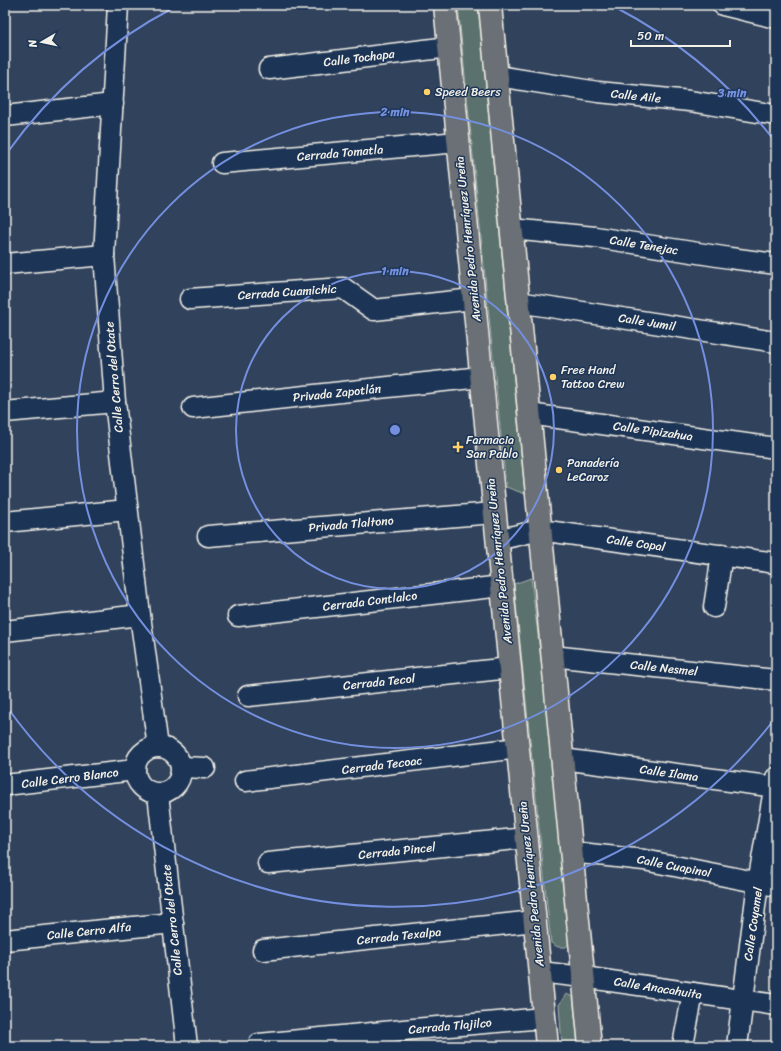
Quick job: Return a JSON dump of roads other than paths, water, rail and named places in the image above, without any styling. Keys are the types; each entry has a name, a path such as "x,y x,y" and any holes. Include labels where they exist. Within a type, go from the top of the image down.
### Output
{"main road":[{"name":"Avenida Pedro Henríquez Ureña","path":"444,5 547,1046"},
{"path":"490,5 590,1046"}],"street":[{"name":"Calle Cerro del Otate","path":"118,5 104,255 115,402 140,615 158,747"},
{"path":"723,5 730,8 776,18"},
{"name":"Calle Tochapa","path":"269,69 449,47"},
{"name":"Calle Aile","path":"497,76 598,92 690,102 776,115"},
{"path":"5,116 113,104"},
{"name":"Cerrada Tomatla","path":"222,163 458,142"},
{"name":"Calle Tenejac","path":"511,229 595,237 776,264"},
{"path":"5,264 104,255"},
{"name":"Cerrada Cuamichic","path":"190,299 343,288 374,310 474,299"},
{"name":"Calle Jumil","path":"518,302 776,342"},
{"name":"Privada Zapotlán","path":"193,408 481,377"},
{"path":"5,412 115,402"},
{"name":"Calle Pipizahua","path":"529,414 776,448"},
{"path":"5,522 127,510"},
{"name":"Privada Tlaltono","path":"208,536 494,513"},
{"name":"Calle Copal","path":"497,540 540,530 776,563"},
{"path":"714,608 722,555"},
{"name":"Cerrada Contlalco","path":"238,616 502,586"},
{"path":"5,631 140,615"},
{"name":"Calle Nesmel","path":"552,656 776,680"},
{"name":"Cerrada Tecol","path":"248,696 510,668"},
{"path":"150,748 166,748 174,752 179,759 181,767 181,775 176,786 166,792 158,794 143,788 136,778 136,762 140,755 150,748"},
{"name":"Cerrada Tecoac","path":"245,781 518,748"},
{"name":"Calle Ilama","path":"562,759 776,784"},
{"path":"181,767 205,768"},
{"name":"Calle Cerro Blanco","path":"5,785 135,770"},
{"name":"Calle Coyamel","path":"737,1046 742,1000 767,885 776,784"},
{"name":"Calle Cerro del Otate","path":"158,794 186,1046"},
{"name":"Cerrada Pincel","path":"268,863 526,838"},
{"name":"Calle Cuapinol","path":"571,852 644,860 767,885"},
{"name":"Cerrada Texalpa","path":"263,950 534,921"},
{"name":"Calle Cerro Alfa","path":"5,940 173,923"},
{"name":"Calle Anacahuita","path":"540,972 583,976 776,1005"},
{"path":"684,1040 692,993"},
{"name":"Cerrada Tlajilco","path":"259,1044 544,1018"}],"place":[{"name":"Speed Beers","path":"427,92"},
{"name":"Free Hand Tattoo Crew","path":"553,377"},
{"name":"Farmacia San Pablo","path":"458,447"},
{"name":"Panadería LeCaroz","path":"559,470"}]}
